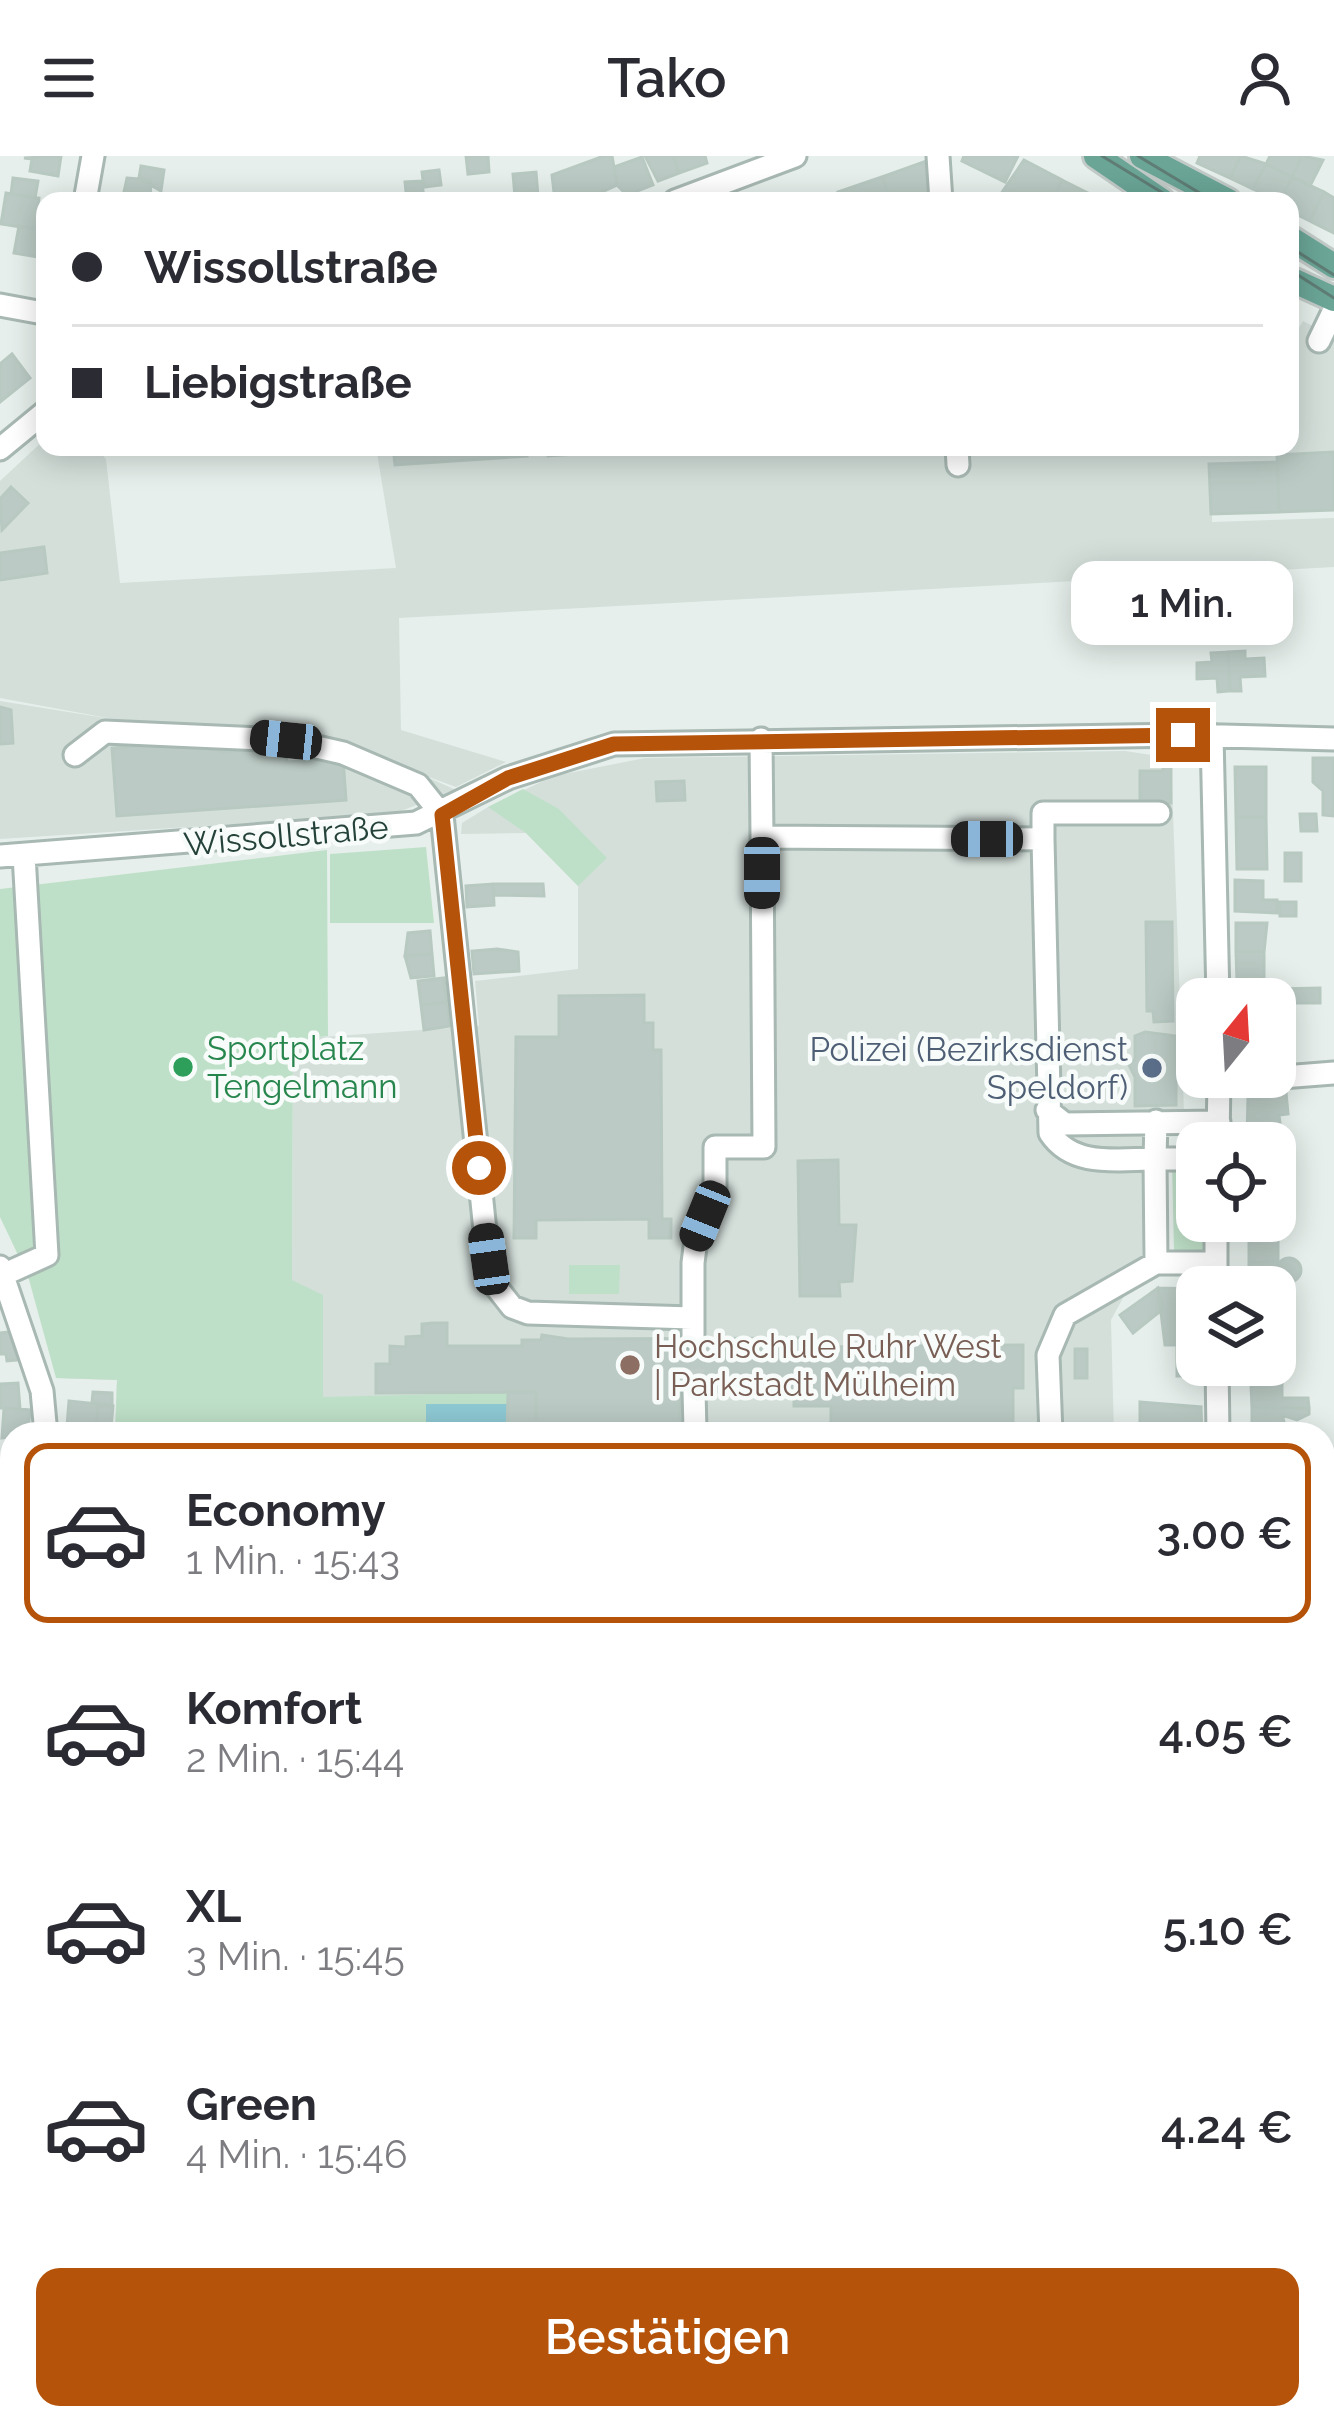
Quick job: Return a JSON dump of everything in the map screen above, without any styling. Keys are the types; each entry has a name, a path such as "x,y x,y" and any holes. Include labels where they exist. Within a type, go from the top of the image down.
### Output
{"main road":[{"path":"1096,156 1149,192"},
{"path":"1142,156 1211,192"},
{"path":"1299,244 1334,266"},
{"path":"1299,282 1334,298"}],"street":[{"path":"87,192 93,156"},
{"path":"699,192 795,156"},
{"path":"938,156 940,192"},
{"path":"0,305 36,310"},
{"path":"1319,341 1334,310"},
{"path":"0,449 36,419"},
{"path":"75,754 105,732 286,740 343,753 418,784 442,815 490,1280 512,1307 547,1315 692,1328 696,1239 715,1194 716,1147 764,1147 760,740"},
{"path":"1211,735 1217,978"},
{"name":"Wissollstraße","path":"0,856 381,829 442,815 508,778 614,744 1211,735 1334,739"},
{"path":"1159,813 1043,813 1047,1110 1050,1133 1067,1151 1093,1159 1176,1159"},
{"path":"762,838 1043,839"},
{"path":"24,855 47,1255 2,1271 42,1391 45,1422"},
{"path":"1296,1075 1334,1073"},
{"path":"1047,1110 1064,1124 1156,1121 1176,1125"},
{"path":"1156,1121 1156,1263"},
{"path":"1051,1422 1048,1355 1057,1324 1156,1263 1216,1263 1216,1242"},
{"path":"1217,1386 1218,1422"},
{"path":"694,1390 695,1422"}],"shaded area":[{"path":"1303,321 1334,337 1334,510 1212,514 1212,522 1334,518 1334,567 399,618 401,730 506,762 456,787 418,773 456,790 393,814 0,839 0,701 396,765 348,746 277,732 118,720 0,698 0,481 36,447 36,456 106,459 120,583 396,568 377,456 1299,456 1299,328"},
{"path":"1125,751 1171,758 1179,978 1176,1098 1183,1098 1184,1112 1144,1116 1142,1263 1111,1320 1114,1422 115,1422 117,1380 56,1378 292,1280 293,1039 479,1026 475,981 578,969 578,886 526,833 461,834 462,823 554,776 645,758"}],"green space":[{"path":"523,789 559,809 607,858 578,886 526,833 488,807"},
{"path":"426,847 434,923 330,923 330,854"},
{"path":"327,850 328,1036 293,1040 292,1280 323,1295 323,1397 536,1392 536,1422 115,1422 117,1380 56,1378 28,1276 0,1217 0,889"},
{"path":"1172,1163 1176,1163 1176,1242 1207,1242 1207,1250 1174,1250"},
{"path":"569,1265 620,1265 619,1294 569,1294"}],"water":[{"path":"426,1404 524,1404 524,1422 426,1422"}],"building":[{"path":"61,156 58,176 30,171 32,159 24,158"},
{"path":"466,156 488,156 489,172 468,174"},
{"path":"612,156 617,185 602,192 554,192 552,175"},
{"path":"645,156 673,156 679,173 658,181"},
{"path":"673,156 705,156 707,163 679,173"},
{"path":"964,156 1018,156 1005,182 962,161"},
{"path":"1200,156 1241,156 1230,178 1197,163"},
{"path":"1241,156 1266,164 1253,189 1230,178"},
{"path":"1270,156 1302,156 1292,177 1266,164"},
{"path":"1302,156 1323,160 1310,186 1292,177"},
{"path":"642,157 653,185 624,192 617,185 614,167"},
{"path":"1024,160 1062,180 1056,192 1002,192"},
{"path":"924,162 935,192 888,192 882,177"},
{"path":"1266,164 1292,177 1284,192 1253,189"},
{"path":"141,166 164,170 161,191 139,178"},
{"path":"439,170 441,185 424,187 422,172"},
{"path":"536,172 538,192 515,192 513,174"},
{"path":"882,177 888,192 838,192"},
{"path":"1292,177 1324,192 1310,221 1299,216 1299,192 1284,192"},
{"path":"13,178 38,181 35,198 11,194"},
{"path":"127,178 150,180 151,192 124,192"},
{"path":"1062,180 1086,192 1056,192"},
{"path":"422,181 423,192 406,192 405,182"},
{"path":"1324,192 1334,198 1334,233 1310,221"},
{"path":"6,193 36,198 34,229 1,224"},
{"path":"19,226 36,229 36,257 14,253"},
{"path":"12,354 30,378 0,402 0,364"},
{"path":"1334,452 1334,510 1279,512 1277,456"},
{"path":"394,456 527,456 395,465"},
{"path":"1277,462 1279,512 1211,514 1209,464"},
{"path":"11,487 28,503 2,530 0,499"},
{"path":"44,547 47,573 0,580 0,553"},
{"path":"1245,651 1245,659 1264,658 1265,676 1240,677 1241,691 1230,691 1228,652"},
{"path":"1228,652 1230,691 1218,692 1217,678 1197,679 1197,663 1212,662 1211,653"},
{"path":"0,707 11,710 13,743 0,744"},
{"path":"217,739 220,752 285,748 287,762 343,758 346,800 117,816 112,748"},
{"path":"1163,758 1171,758 1171,803 1140,803 1140,771 1163,771"},
{"path":"1313,758 1334,758 1334,816 1323,815 1323,791 1313,782"},
{"path":"1235,767 1266,767 1266,817 1236,817"},
{"path":"684,781 685,800 657,801 656,782"},
{"path":"1300,814 1316,814 1317,831 1301,831"},
{"path":"1236,817 1266,817 1267,869 1237,869"},
{"path":"1285,853 1301,853 1301,881 1285,881"},
{"path":"1235,880 1263,881 1263,900 1277,900 1277,913 1235,911"},
{"path":"493,884 494,905 467,907 466,886"},
{"path":"493,884 543,884 544,896 494,895"},
{"path":"1280,902 1296,902 1296,916 1280,916"},
{"path":"1146,922 1172,922 1173,1021 1154,1022 1153,1011 1147,1011"},
{"path":"1236,923 1267,923 1264,952 1236,952"},
{"path":"430,931 432,954 405,956 408,933"},
{"path":"472,951 518,952 519,971 474,974"},
{"path":"1236,952 1264,952 1264,978 1237,978"},
{"path":"432,954 434,976 411,978 405,956"},
{"path":"444,978 447,1002 421,1005 418,981"},
{"path":"1320,988 1320,1003 1296,1003 1296,989"},
{"path":"644,995 644,1023 653,1023 653,1050 661,1050 662,1219 671,1219 671,1238 649,1238 649,1219 536,1220 536,1238 514,1238 516,1037 559,1037 559,996"},
{"path":"447,1002 450,1026 424,1030 421,1005"},
{"name":"Polizei (Bezirksdienst Speldorf)","path":"1145,1032 1176,1036 1176,1105 1135,1106 1135,1077 1129,1065 1135,1059 1135,1036"},
{"path":"1248,1098 1287,1098 1288,1114 1279,1115 1280,1122 1247,1122"},
{"path":"838,1160 839,1225 856,1225 852,1281 839,1282 840,1296 800,1296 798,1161"},
{"path":"1249,1242 1278,1242 1278,1261 1249,1262"},
{"path":"1289,1258 1301,1270 1296,1278 1296,1266 1279,1266"},
{"path":"1278,1261 1278,1266 1249,1266 1249,1262"},
{"path":"1158,1288 1163,1309 1133,1333 1120,1315"},
{"path":"1158,1288 1176,1288 1176,1345 1165,1345"},
{"path":"447,1323 447,1346 522,1346 522,1340 541,1340 542,1335 568,1339 809,1338 809,1347 1023,1345 1023,1388 1013,1388 1013,1422 831,1422 831,1406 794,1406 794,1395 680,1390 680,1422 536,1422 536,1392 376,1393 376,1364 390,1364 390,1346 406,1347 406,1337 422,1336 422,1324"},
{"path":"9,1332 18,1360 7,1361 6,1354 0,1354 0,1333"},
{"path":"1075,1349 1087,1349 1087,1378 1075,1378"},
{"path":"18,1383 20,1409 0,1408 0,1384"},
{"path":"1251,1386 1282,1386 1282,1398 1308,1398 1309,1408 1252,1408"},
{"path":"93,1392 112,1393 112,1405 92,1403"},
{"path":"508,1392 536,1392 536,1422 507,1422"},
{"path":"69,1401 98,1404 96,1422 67,1422"},
{"path":"1140,1402 1201,1407 1202,1422 1140,1422"},
{"path":"98,1405 113,1406 112,1422 96,1422"},
{"path":"4,1408 30,1410 29,1422 3,1422"},
{"path":"1252,1408 1309,1408 1309,1414 1297,1420 1282,1415 1284,1422 1252,1422"}],"tunnel":[{"path":"693,1338 694,1390"}],"tram line":[{"path":"1102,156 1161,192"},
{"path":"1138,156 1198,192"},
{"path":"1299,253 1334,275"},
{"path":"1299,276 1334,298"}],"place":[{"name":"Sportplatz Tengelmann","path":"183,1067"},
{"name":"Polizei (Bezirksdienst Speldorf)","path":"1152,1068"},
{"name":"Hochschule Ruhr West | Parkstadt Mülheim","path":"630,1365"}],"route":[{"path":"479,1168 442,815 508,778 562,756 614,744 1183,735"}]}
